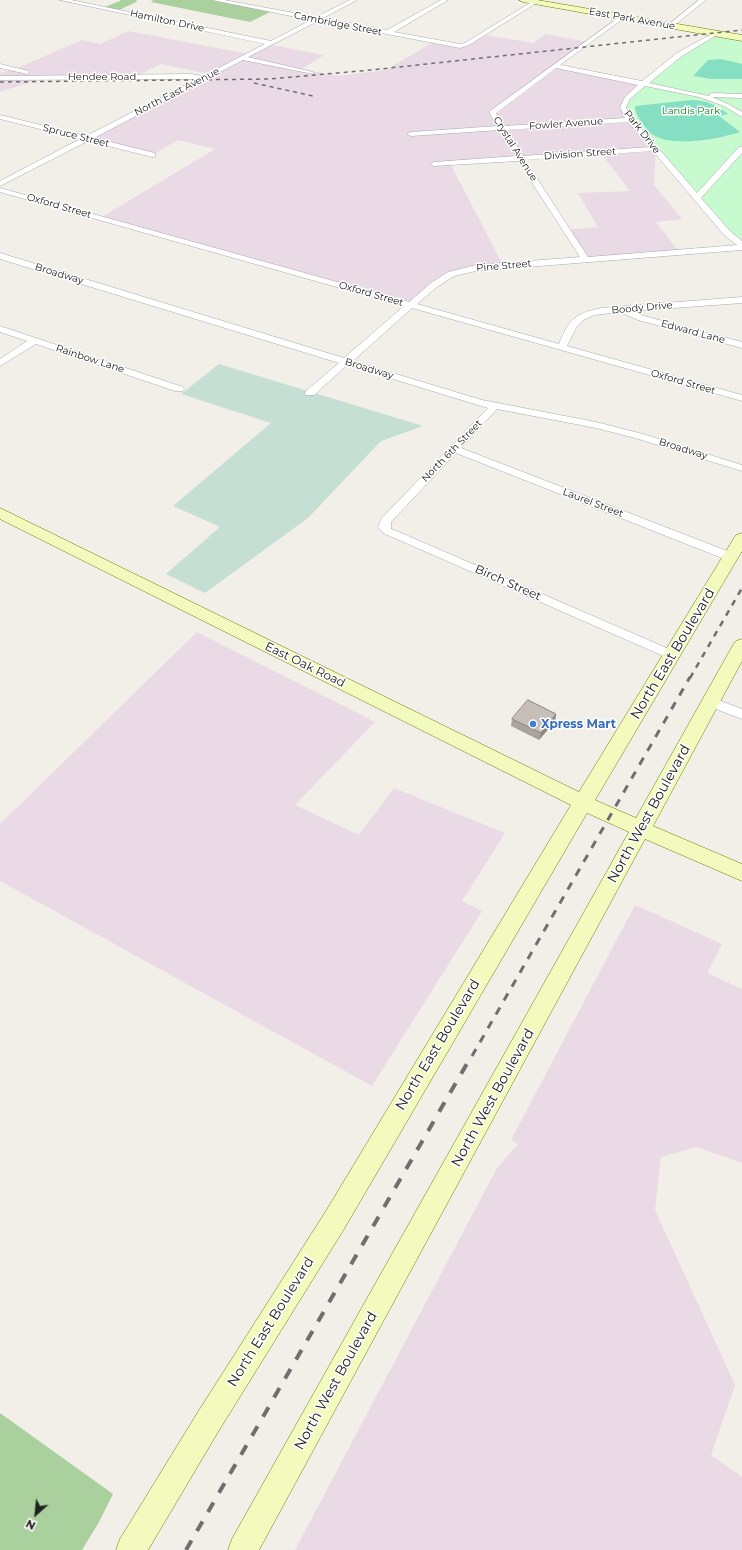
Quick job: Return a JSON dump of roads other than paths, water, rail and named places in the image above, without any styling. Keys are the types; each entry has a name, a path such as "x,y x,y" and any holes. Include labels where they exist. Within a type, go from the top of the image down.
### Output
{"main road":[{"name":"East Park Avenue","path":"523,0 742,38"},
{"name":"East Oak Road","path":"0,513 612,816 742,873"},
{"name":"North East Boulevard","path":"131,1550 208,1422 335,1220 473,986 736,547"},
{"name":"North West Boulevard","path":"243,1550 742,645"}],"street":[{"name":"Hamilton Drive","path":"63,0 272,43"},
{"name":"Cambridge Street","path":"215,0 462,46 534,2"},
{"name":"North East Avenue","path":"0,184 354,0"},
{"path":"387,33 445,0"},
{"path":"670,26 703,0"},
{"name":"Crystal Avenue","path":"586,260 520,158 493,113 494,109 622,17"},
{"name":"Park Drive","path":"715,34 688,47 643,84 627,98 623,105 623,110 727,233 742,246"},
{"path":"242,58 311,73"},
{"path":"0,66 37,74 41,77"},
{"path":"554,66 694,93 742,96"},
{"name":"Hendee Road","path":"0,78 191,76 204,78"},
{"path":"694,93 721,102 740,114"},
{"path":"740,114 736,105 742,100"},
{"name":"Spruce Street","path":"0,117 152,155"},
{"name":"Fowler Avenue","path":"411,134 631,120"},
{"name":"Division Street","path":"434,164 655,149"},
{"path":"697,198 742,149"},
{"name":"Oxford Street","path":"0,190 742,398"},
{"name":"Pine Street","path":"310,393 442,279 457,272 476,268 742,246"},
{"name":"Broadway","path":"0,256 495,406 596,425 646,438 742,468"},
{"name":"Boody Drive","path":"562,348 570,329 579,318 593,312 742,300"},
{"name":"Edward Lane","path":"622,310 641,318 742,345"},
{"name":"Rainbow Lane","path":"0,330 179,389"},
{"path":"0,363 34,341"},
{"name":"North 6th Street","path":"410,495 495,406"},
{"name":"Laurel Street","path":"454,449 736,547"},
{"name":"Birch Street","path":"410,495 385,521 384,525 387,531 672,655"},
{"path":"710,702 742,714"}],"railway":[{"path":"0,82 270,79 371,70 742,30"},
{"path":"254,83 313,96"},
{"path":"690,678 742,588"},
{"path":"472,1056 690,677"},
{"path":"186,1550 472,1055"}],"place":[{"name":"Xpress Mart","path":"533,724"}],"park label":[{"name":"Landis Park","path":"691,111"}]}
